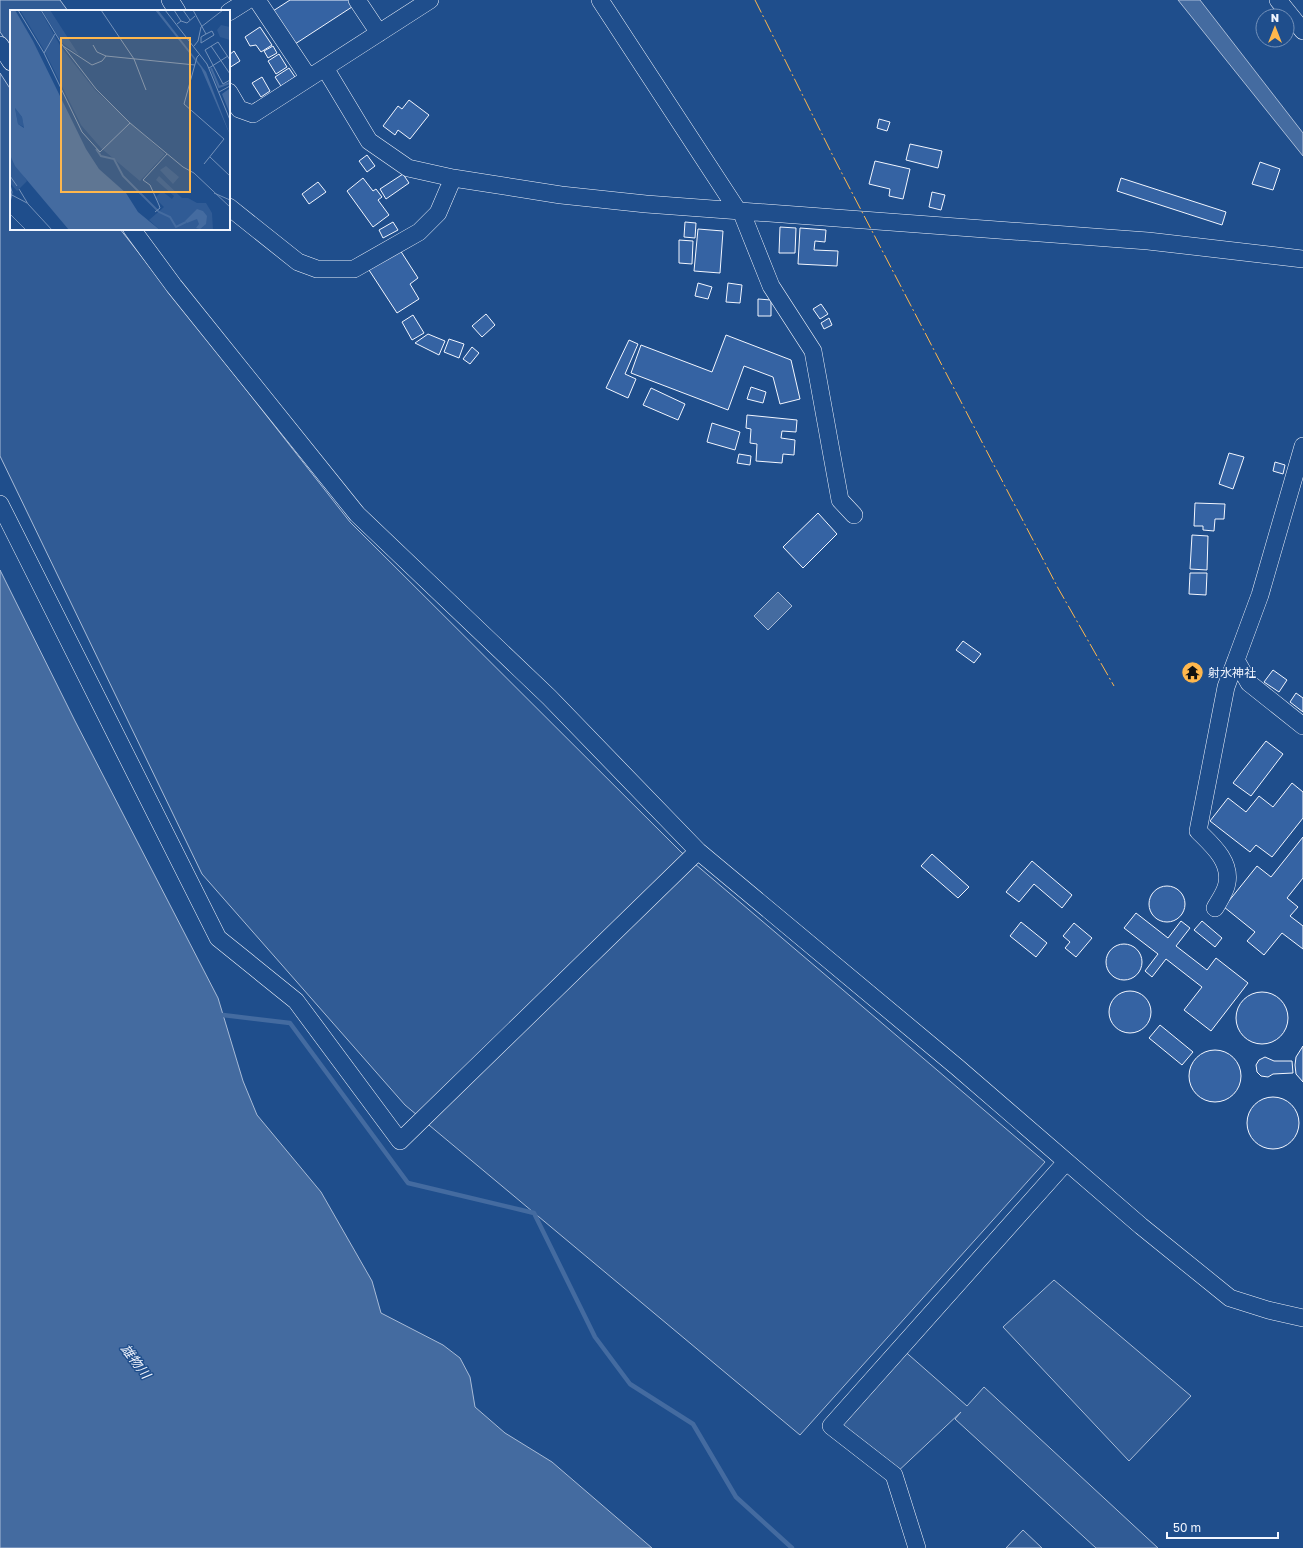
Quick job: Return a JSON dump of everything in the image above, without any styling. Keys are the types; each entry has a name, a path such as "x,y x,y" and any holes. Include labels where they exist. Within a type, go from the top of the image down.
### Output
{"street":[{"path":"170,0 176,10"},
{"path":"230,11 248,0"},
{"path":"257,0 309,78"},
{"path":"357,0 379,33"},
{"path":"230,94 240,109 253,114 430,0"},
{"path":"600,0 740,211 771,286 813,351 840,500 854,515"},
{"path":"1278,0 1303,31"},
{"path":"0,45 10,60"},
{"path":"325,68 370,141 408,168 453,178 561,195 740,211 1148,241 1303,260"},
{"path":"230,209 298,262 317,269 354,269 419,232 438,213 453,178"},
{"path":"133,230 174,286 357,514 549,697 698,851 1141,1226 1230,1298 1268,1310 1303,1318"},
{"path":"1215,908 1227,884 1227,873 1220,853 1198,831 1226,687 1260,595 1303,446"},
{"path":"0,504 218,938 296,1001 400,1140 698,851"},
{"path":"1236,660 1249,683 1303,726"},
{"path":"917,1548 894,1475 831,1426 1066,1162"}],"shaded area":[{"path":"0,0 60,0 67,10 10,10 10,46 0,32"},
{"path":"0,73 10,88 10,230 121,230 350,522 681,852 1045,1162 800,1435 405,1105 202,874 0,456"},
{"path":"1054,1280 1191,1396 1129,1461 1003,1327"},
{"path":"901,1348 967,1406 984,1387 1158,1548 1096,1548 955,1419 961,1412 894,1475 831,1426"},
{"path":"1023,1530 1042,1548 1006,1548"}],"water":[{"path":"1178,0 1200,0 1303,133 1303,156"},
{"name":"雄物川","path":"0,570 75,721 218,998 243,1081 257,1115 321,1192 372,1281 381,1313 443,1345 460,1358 470,1377 475,1407 505,1433 552,1462 652,1548 0,1548"},
{"path":"778,592 792,606 768,630 754,616"}],"building":[{"path":"290,0 352,0 355,5 295,44 273,11"},
{"path":"260,27 272,45 261,52 256,45 250,46 245,37"},
{"path":"273,46 277,53 268,58 264,51"},
{"path":"234,51 240,61 230,67 230,54"},
{"path":"279,54 287,67 276,74 268,61"},
{"path":"289,68 295,77 281,86 275,77"},
{"path":"262,77 270,91 261,97 252,83"},
{"path":"409,100 429,115 410,139 398,130 395,135 383,126 398,106 402,109"},
{"path":"879,119 890,122 887,131 877,128"},
{"path":"910,144 942,151 938,168 906,160"},
{"path":"367,155 375,166 367,172 359,161"},
{"path":"875,161 910,169 903,199 889,196 890,189 869,184"},
{"path":"1260,162 1280,169 1273,190 1252,184"},
{"path":"403,174 409,183 386,199 380,189"},
{"path":"363,178 373,191 376,189 382,197 378,200 389,215 373,227 347,191"},
{"path":"1121,178 1226,212 1222,225 1117,191"},
{"path":"318,182 326,192 309,204 302,194"},
{"path":"932,192 945,195 941,210 929,207"},
{"path":"393,222 398,230 383,238 379,230"},
{"path":"685,222 696,223 695,238 684,237"},
{"path":"780,227 796,228 795,253 779,253"},
{"path":"800,228 826,230 825,242 815,241 814,250 838,251 837,266 798,264"},
{"path":"698,229 723,231 720,273 694,271"},
{"path":"679,240 693,241 692,264 679,263"},
{"path":"400,250 418,278 410,284 419,299 397,313 369,270"},
{"path":"698,283 712,287 708,299 695,296"},
{"path":"728,283 742,285 740,303 726,302"},
{"path":"758,299 771,300 771,316 758,316"},
{"path":"821,304 828,314 820,319 813,309"},
{"path":"486,314 495,325 482,337 472,326"},
{"path":"413,315 424,333 412,340 402,322"},
{"path":"829,318 832,325 824,329 821,323"},
{"path":"428,334 445,341 439,355 415,343"},
{"path":"726,335 791,360 800,399 780,404 773,377 744,366 728,410 631,373 641,345 712,372"},
{"path":"449,339 464,344 459,358 444,352"},
{"path":"629,340 638,344 625,374 636,379 628,398 606,388"},
{"path":"472,347 479,353 470,364 463,359"},
{"path":"751,387 766,392 763,403 747,399"},
{"path":"651,388 685,404 678,420 643,405"},
{"path":"747,415 797,420 796,432 782,431 781,438 795,440 794,455 783,454 782,463 756,461 757,444 750,443 751,429 746,428"},
{"path":"712,423 740,432 735,450 707,442"},
{"path":"1229,453 1244,457 1233,489 1219,484"},
{"path":"739,454 751,456 750,465 737,463"},
{"path":"1275,462 1285,465 1283,474 1273,471"},
{"path":"1195,503 1225,504 1224,519 1215,519 1214,531 1203,530 1203,526 1194,526"},
{"path":"818,513 837,534 803,568 783,547"},
{"path":"1192,535 1208,536 1207,570 1190,569"},
{"path":"1190,573 1207,573 1206,595 1189,594"},
{"path":"963,641 981,654 974,663 956,650"},
{"name":"射水神社","path":"1190,668 1197,673 1193,678 1186,673"},
{"path":"1273,670 1287,680 1279,692 1264,682"},
{"path":"1296,693 1303,698 1303,712 1290,702"},
{"path":"1266,741 1283,754 1251,796 1233,783"},
{"path":"1292,783 1303,792 1303,818 1272,857 1256,845 1250,852 1210,821 1228,798 1246,812 1259,796 1273,807"},
{"path":"1303,837 1303,878 1287,898 1298,907 1290,916 1303,926 1303,949 1282,933 1264,955 1247,941 1255,932 1224,907 1257,866 1271,877"},
{"path":"932,854 969,887 958,898 921,866"},
{"path":"1032,861 1072,895 1062,908 1034,884 1019,902 1006,892"},
{"path":"1171,886 1180,891 1184,897 1184,911 1180,917 1171,922 1163,922 1154,917 1150,911 1149,900 1154,891 1160,887"},
{"path":"1136,913 1168,938 1181,921 1190,928 1176,946 1207,970 1216,958 1248,983 1211,1031 1184,1010 1202,987 1166,959 1152,977 1145,971 1158,954 1124,928"},
{"path":"1202,921 1222,938 1215,947 1194,930"},
{"path":"1021,922 1047,943 1036,957 1010,936"},
{"path":"1074,923 1092,938 1076,957 1065,948 1070,942 1063,936"},
{"path":"1128,944 1137,949 1141,955 1141,969 1137,975 1128,980 1120,980 1111,975 1107,969 1106,958 1111,949 1117,945"},
{"path":"1126,991 1134,991 1142,994 1148,1000 1151,1012 1148,1024 1142,1030 1134,1033 1126,1033 1118,1030 1112,1024 1109,1016 1109,1008 1112,1000 1118,994"},
{"path":"1262,992 1272,994 1280,1000 1286,1008 1288,1018 1286,1028 1280,1036 1272,1042 1262,1044 1252,1042 1244,1036 1238,1028 1236,1018 1238,1008 1244,1000 1252,994"},
{"path":"1160,1025 1193,1052 1182,1065 1149,1038"},
{"path":"1303,1046 1303,1082 1296,1074 1295,1065 1296,1057"},
{"path":"1215,1050 1225,1052 1233,1058 1239,1066 1241,1076 1239,1086 1233,1094 1225,1100 1215,1102 1205,1100 1197,1094 1191,1086 1189,1076 1191,1066 1197,1058 1205,1052"},
{"path":"1265,1057 1274,1061 1292,1061 1293,1073 1273,1074 1268,1077 1261,1076 1257,1072 1256,1065 1259,1060"},
{"path":"1273,1097 1283,1099 1291,1105 1297,1113 1299,1123 1297,1133 1291,1141 1283,1147 1273,1149 1263,1147 1255,1141 1249,1133 1247,1123 1249,1113 1255,1105 1263,1099"}],"waterway":[{"path":"223,1015 290,1023 408,1183 534,1213 595,1337 630,1384 693,1424 736,1497 792,1548"}],"power":[{"path":"755,0 835,160 1058,588 1114,686"}],"place":[{"name":"射水神社","path":"1192,673"}]}
